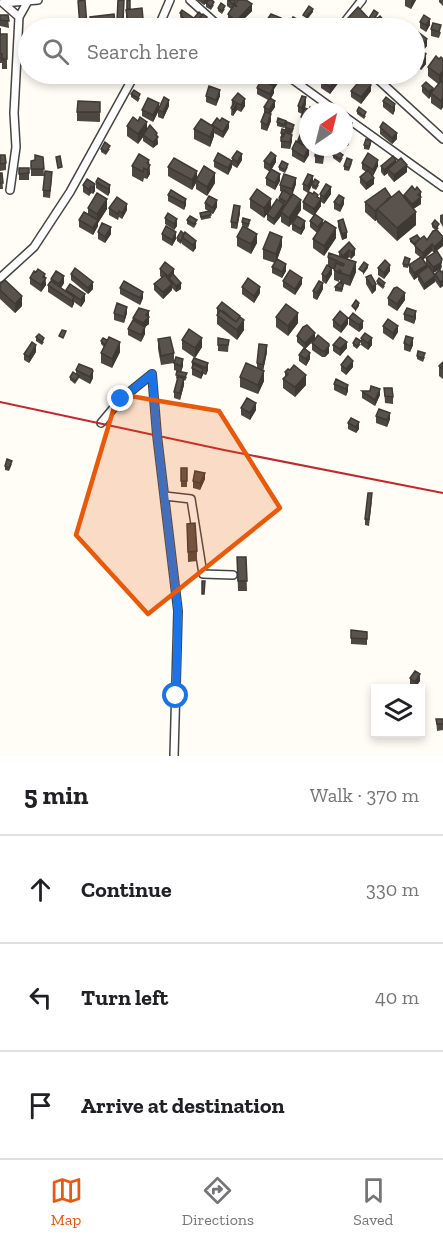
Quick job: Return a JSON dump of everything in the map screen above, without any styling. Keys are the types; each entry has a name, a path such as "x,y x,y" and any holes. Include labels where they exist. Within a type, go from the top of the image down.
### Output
{"street":[{"path":"2,3 38,0"},
{"path":"162,18 170,0"},
{"path":"190,0 210,18"},
{"path":"348,18 362,0"},
{"path":"2,3 19,17 28,1"},
{"path":"10,190 16,147 14,113 18,36"},
{"path":"0,278 34,247 70,192 129,84"},
{"path":"383,84 443,139"},
{"path":"300,85 324,102"},
{"path":"353,122 443,187"},
{"path":"101,423 121,399 152,374 178,611 174,756"},
{"path":"165,496 190,499 203,578 233,575"}],"highlighted area":[{"path":"118,394 219,411 280,508 148,614 76,535"}],"building":[{"path":"85,0 86,18 79,18 78,1"},
{"path":"118,0 124,0 123,18 117,18"},
{"path":"127,0 130,0 130,9 127,9"},
{"path":"209,0 214,2 211,7 206,3"},
{"path":"238,0 246,0 252,4 239,18 233,18 228,14 234,5 237,7 235,4"},
{"path":"221,3 225,6 222,11 218,8"},
{"path":"309,6 313,9 306,17 303,15"},
{"path":"358,7 368,18 348,18"},
{"path":"142,8 143,18 127,18 126,10"},
{"path":"182,10 194,18 184,18 180,13"},
{"path":"374,10 378,13 375,18 369,18"},
{"path":"199,12 202,15 200,18 194,18"},
{"path":"114,14 114,18 90,18"},
{"path":"271,14 281,18 268,18"},
{"path":"0,15 8,15 9,21 0,20"},
{"path":"424,15 430,19 426,25 425,18 422,18"},
{"path":"433,23 441,25 439,32 431,29"},
{"path":"0,34 7,34 7,59 2,59 2,54 0,54"},
{"path":"436,56 443,59 443,71 439,75 428,67"},
{"path":"441,81 443,97 441,101 431,93"},
{"path":"425,83 433,88 429,92 422,86"},
{"path":"259,84 274,86 270,94 257,88"},
{"path":"357,84 371,85 361,97 351,91"},
{"path":"209,86 220,90 216,100 206,96"},
{"path":"134,90 140,94 138,98 131,94"},
{"path":"238,93 245,99 241,105 237,103 233,110 231,108 235,102 232,100"},
{"path":"302,96 306,97 304,102 300,102"},
{"path":"164,97 169,100 163,112 158,110"},
{"path":"386,97 395,104 393,108 383,101"},
{"path":"148,98 159,103 153,115 142,110"},
{"path":"270,98 275,101 269,110 264,107"},
{"path":"78,101 100,102 100,112 77,112"},
{"path":"359,107 366,112 364,116 357,111"},
{"path":"265,112 271,114 267,125 261,122"},
{"path":"133,117 138,121 140,117 147,122 138,134 127,126"},
{"path":"217,118 220,121 222,118 229,122 223,132 212,125"},
{"path":"278,118 286,121 284,125 277,122"},
{"path":"201,119 214,127 210,137 194,129"},
{"path":"287,122 294,125 292,130 285,127"},
{"path":"383,122 397,133 392,138 380,127"},
{"path":"150,125 158,137 153,142 143,135"},
{"path":"282,129 291,132 290,134 281,133"},
{"path":"285,132 292,135 290,142 281,141"},
{"path":"366,139 371,141 369,147 364,145"},
{"path":"296,141 299,143 299,154 292,149"},
{"path":"105,142 110,146 106,152 101,149"},
{"path":"237,151 242,154 237,162 232,158"},
{"path":"271,152 276,156 270,165 264,161"},
{"path":"218,153 232,161 228,168 214,161"},
{"path":"368,153 378,160 373,170 362,163"},
{"path":"139,154 149,160 147,163 150,165 147,170 144,168 143,172 132,166"},
{"path":"0,155 5,155 6,163 0,164"},
{"path":"35,155 43,157 44,169 31,169 31,161 35,160"},
{"path":"60,156 62,167 58,168 56,157"},
{"path":"393,156 396,160 384,170 381,166"},
{"path":"174,158 197,171 192,180 168,167"},
{"path":"347,158 352,160 349,168 344,166"},
{"path":"401,158 407,165 394,175 388,169"},
{"path":"282,161 288,164 285,170 279,167"},
{"path":"204,166 215,173 207,187 196,180"},
{"path":"19,168 29,168 29,173 19,174"},
{"path":"271,169 280,174 275,183 266,178"},
{"path":"368,170 374,178 366,183 360,177"},
{"path":"45,171 52,172 50,191 43,190"},
{"path":"0,173 2,173 3,183 0,183"},
{"path":"284,174 296,178 292,189 280,185"},
{"path":"308,174 313,176 308,186 303,184"},
{"path":"98,178 110,185 108,189 96,182"},
{"path":"87,179 95,184 89,190 83,185"},
{"path":"315,179 319,182 316,187 312,184"},
{"path":"326,184 331,187 324,197 320,194"},
{"path":"412,186 415,190 417,187 421,192 418,195 421,197 412,204 404,195"},
{"path":"385,188 391,197 375,211 365,202"},
{"path":"257,189 271,199 264,208 250,199"},
{"path":"171,190 186,199 184,203 168,195"},
{"path":"283,190 291,195 287,202 279,198"},
{"path":"399,191 416,212 397,228 377,209"},
{"path":"309,192 313,194 314,192 321,199 314,209 303,202"},
{"path":"97,193 107,199 97,214 88,208"},
{"path":"293,194 301,200 289,218 281,212"},
{"path":"339,195 344,198 340,206 334,202"},
{"path":"209,196 217,200 213,208 205,203"},
{"path":"117,197 127,204 122,213 119,211 118,214 109,208"},
{"path":"277,199 284,204 274,219 267,214"},
{"path":"234,205 240,206 237,223 231,222"},
{"path":"210,211 211,215 201,217 200,213"},
{"path":"84,212 98,220 93,228 79,220"},
{"path":"168,213 177,219 174,224 165,218"},
{"path":"315,214 323,220 318,227 310,221"},
{"path":"190,216 197,220 194,224 187,220"},
{"path":"297,216 305,221 301,229 292,224"},
{"path":"243,218 250,220 248,224 242,222"},
{"path":"343,219 347,232 342,234 338,221"},
{"path":"435,220 439,224 436,228 432,224"},
{"path":"325,221 336,228 324,246 313,239"},
{"path":"102,223 111,227 105,237 98,232"},
{"path":"166,226 176,232 172,240 162,234"},
{"path":"243,226 257,234 251,244 237,237"},
{"path":"437,230 443,239 434,247 432,244 423,253 415,246 416,242 424,236 427,240 433,231"},
{"path":"181,231 184,234 181,241 177,238"},
{"path":"185,232 196,241 193,245 182,237"},
{"path":"270,232 282,237 276,254 263,249"},
{"path":"417,235 420,239 414,244 410,239"},
{"path":"349,242 355,249 351,252 349,250 343,256 339,252"},
{"path":"437,251 442,259 441,263 433,267 426,258"},
{"path":"329,253 356,262 350,276 334,270 336,263 343,266 344,264 328,257"},
{"path":"405,257 410,259 408,265 403,264"},
{"path":"421,257 427,265 414,273 409,265"},
{"path":"277,259 286,264 282,272 272,267"},
{"path":"385,260 390,265 384,273 378,268"},
{"path":"165,262 174,269 168,276 160,269"},
{"path":"364,262 368,265 363,272 359,269"},
{"path":"327,265 332,268 326,277 322,274"},
{"path":"429,266 435,276 424,284 418,274"},
{"path":"75,268 93,282 88,288 71,274"},
{"path":"38,269 45,274 43,277 46,278 41,285 30,278"},
{"path":"290,270 302,278 295,289 283,281"},
{"path":"440,270 443,271 443,280 440,282 435,274"},
{"path":"56,271 64,276 59,284 51,279"},
{"path":"173,274 181,283 176,286 169,278"},
{"path":"165,275 172,284 163,292 154,284"},
{"path":"371,275 376,284 372,287 366,277"},
{"path":"248,278 260,287 254,296 242,287"},
{"path":"379,278 385,283 383,286 377,281"},
{"path":"5,280 22,296 15,304 0,290 0,284"},
{"path":"51,281 74,297 72,301 48,285"},
{"path":"124,281 143,292 140,298 120,288"},
{"path":"319,281 323,283 317,293 313,291"},
{"path":"341,281 342,289 335,287"},
{"path":"70,284 85,294 81,300 66,290"},
{"path":"397,287 405,293 397,304 388,298"},
{"path":"356,300 359,303 355,309 352,306"},
{"path":"222,302 240,316 236,322 217,308"},
{"path":"117,303 127,307 124,317 114,313"},
{"path":"286,304 298,313 288,326 276,317"},
{"path":"139,308 149,311 146,315 149,317 143,323 133,318"},
{"path":"407,308 416,311 414,317 404,314"},
{"path":"220,311 236,322 240,317 244,320 237,330 217,315"},
{"path":"340,311 348,318 341,327 333,320"},
{"path":"353,313 363,321 359,325 349,318"},
{"path":"388,319 398,326 393,333 383,326"},
{"path":"133,320 145,327 141,335 128,329"},
{"path":"307,325 315,333 305,343 297,336"},
{"path":"189,329 202,338 195,348 182,340"},
{"path":"62,330 66,331 63,338 59,336"},
{"path":"365,333 372,338 368,343 361,338"},
{"path":"39,334 44,338 42,342 36,337"},
{"path":"318,335 329,344 325,351 312,343"},
{"path":"406,336 413,338 410,346 404,343"},
{"path":"109,337 120,342 112,359 101,353"},
{"path":"170,337 174,353 161,356 158,339"},
{"path":"340,337 347,342 340,349 333,345"},
{"path":"218,338 229,340 228,345 218,345"},
{"path":"356,338 361,341 357,346 353,343"},
{"path":"32,342 36,345 29,357 24,354"},
{"path":"259,344 267,345 263,365 257,363"},
{"path":"304,348 310,353 306,359 299,355"},
{"path":"418,351 425,353 423,358 417,356"},
{"path":"348,356 353,361 346,369 341,365"},
{"path":"176,357 183,359 181,366 174,363"},
{"path":"194,358 208,363 206,368 192,362"},
{"path":"246,363 264,371 258,385 240,377"},
{"path":"79,364 92,369 90,377 76,370"},
{"path":"193,364 203,369 201,373 192,368"},
{"path":"294,365 306,375 295,387 283,379 288,374 285,372"},
{"path":"177,371 187,373 185,377 176,375"},
{"path":"73,372 79,376 75,381 70,377"},
{"path":"178,377 184,378 180,393 174,392"},
{"path":"336,379 348,385 346,389 334,384"},
{"path":"371,386 380,389 375,400 362,391 370,391"},
{"path":"384,388 392,388 393,397 385,396"},
{"path":"247,398 256,403 250,413 241,408"},
{"path":"379,409 390,413 387,420 376,416"},
{"path":"351,418 359,422 356,427 348,423"},
{"path":"7,459 12,461 9,468 5,466"},
{"path":"181,468 187,468 187,481 181,481"},
{"path":"195,471 205,473 200,483 193,481"},
{"path":"368,493 372,493 369,519 365,519"},
{"path":"195,523 197,551 188,552 187,524"},
{"path":"237,557 246,557 247,581 238,581"},
{"path":"202,581 205,581 204,594 202,594"},
{"path":"351,630 367,632 367,639 351,638"},
{"path":"415,671 420,674 415,682 410,678"},
{"path":"436,719 443,719 443,724 437,724"}],"railway":[{"path":"0,402 224,450 443,493"}],"route":[{"path":"121,399 152,374 178,611 176,696"}]}
